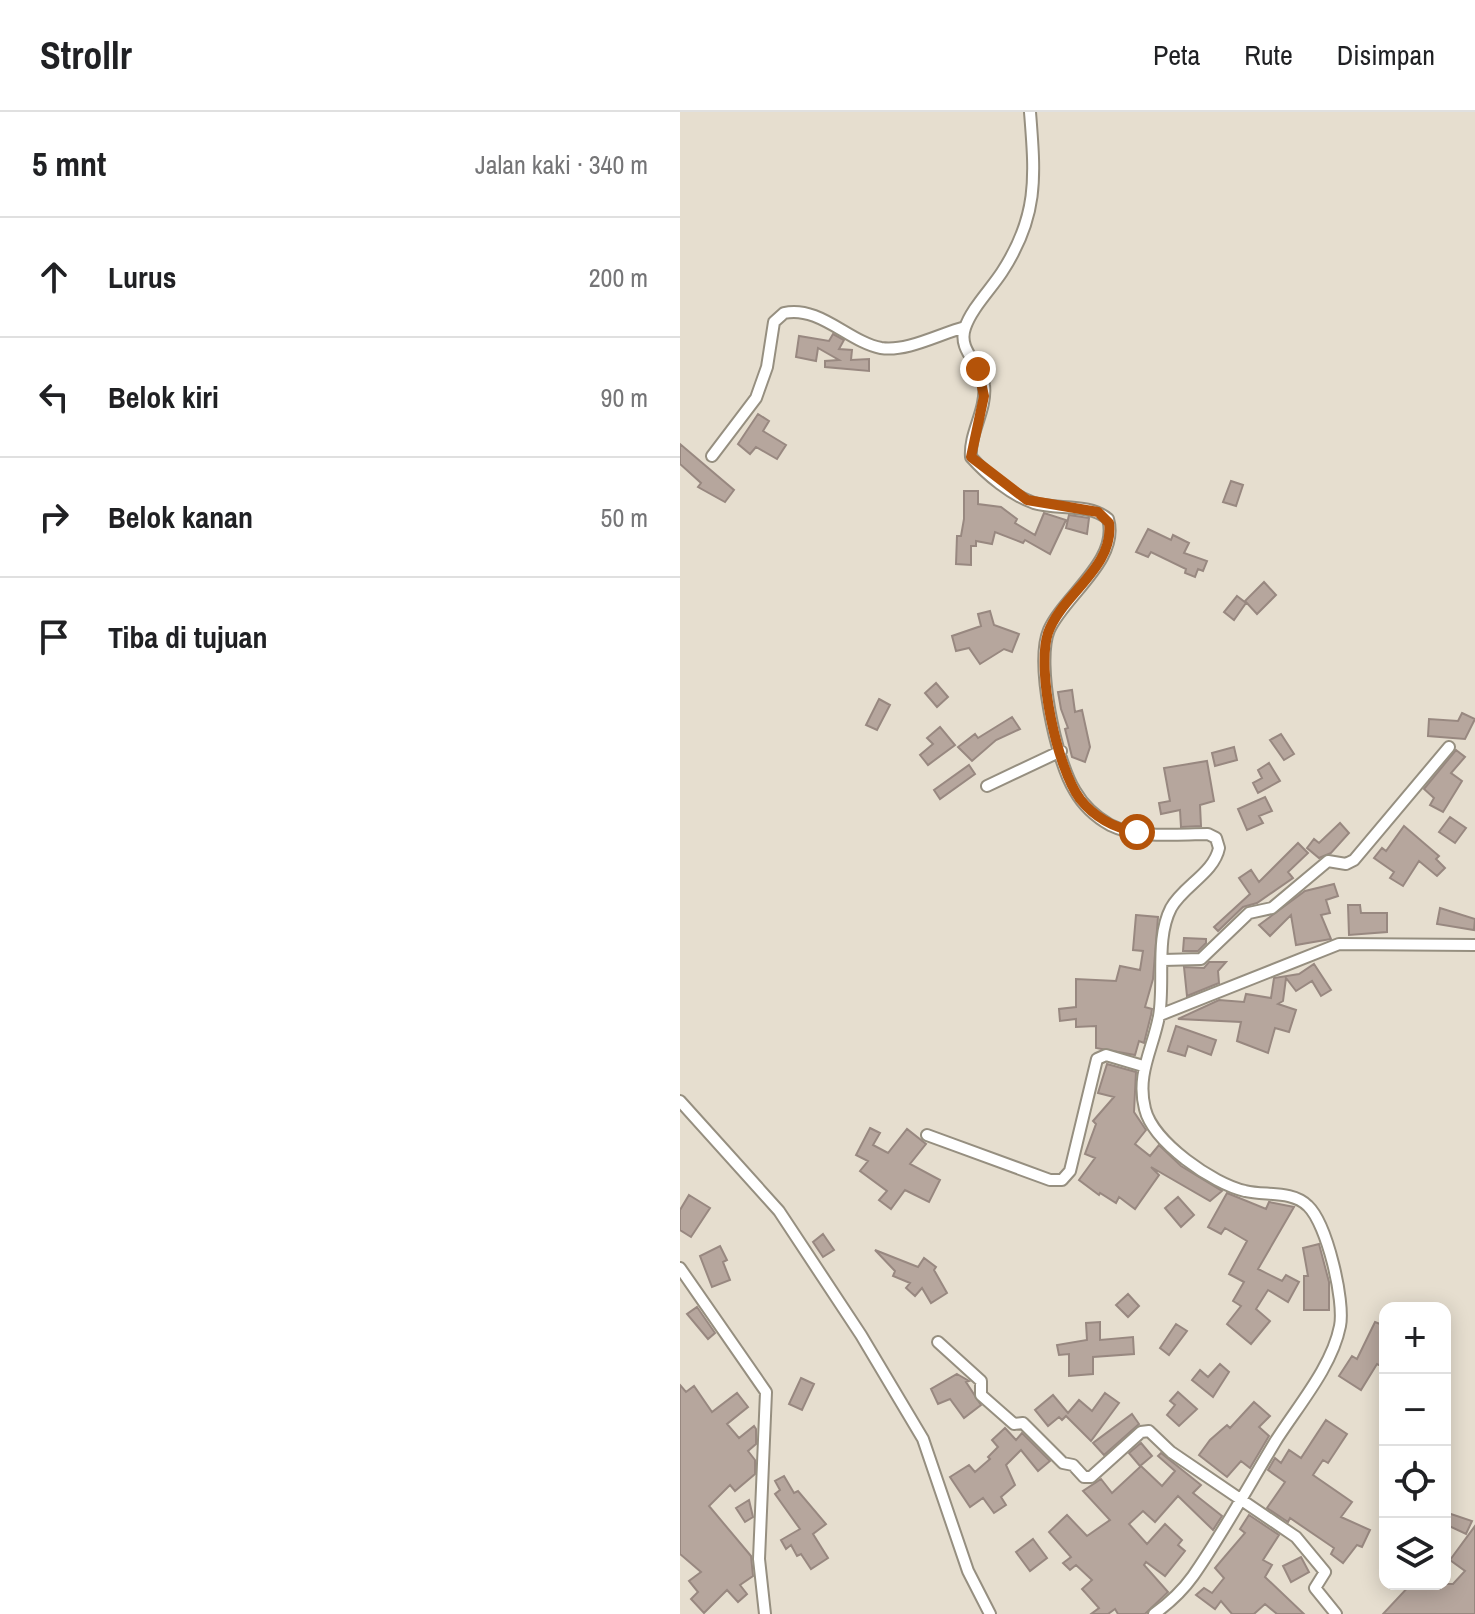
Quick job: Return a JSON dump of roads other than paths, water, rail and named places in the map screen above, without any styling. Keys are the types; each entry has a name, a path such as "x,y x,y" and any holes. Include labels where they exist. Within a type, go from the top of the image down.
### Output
{"street":[{"path":"1030,112 1035,179 1033,206 1012,257 965,327 964,343 981,374 984,387 971,457 1027,500 1098,512 1109,523 1109,538 1100,558 1058,615 1047,638 1045,675 1061,751 1079,798 1112,826 1137,832 1208,834 1218,840 1216,858 1169,911 1160,1015 1143,1066 1145,1111 1162,1137 1203,1171 1229,1186 1302,1201 1319,1221 1334,1274 1341,1319 1335,1343 1240,1501 1191,1578 1154,1614"},
{"path":"712,456 756,398 767,367 773,325 780,316 790,312 806,314 839,327 859,340 885,348 965,327"},
{"path":"1163,960 1201,959 1250,913 1272,908 1328,861 1346,864 1354,860 1449,747"},
{"path":"987,786 1061,751"},
{"path":"1160,1015 1339,944 1475,945"},
{"path":"927,1135 1050,1180 1062,1180 1070,1171 1097,1059 1106,1055 1143,1066"},
{"path":"680,1101 779,1211 861,1335 923,1439 968,1571 990,1614"},
{"path":"680,1268 766,1392 759,1559 765,1614"},
{"path":"938,1342 981,1381 981,1395 985,1400 1014,1424 1023,1423 1063,1463 1071,1464 1084,1477 1091,1477 1146,1431 1240,1501 1296,1537 1325,1572 1315,1588 1336,1614"}]}
